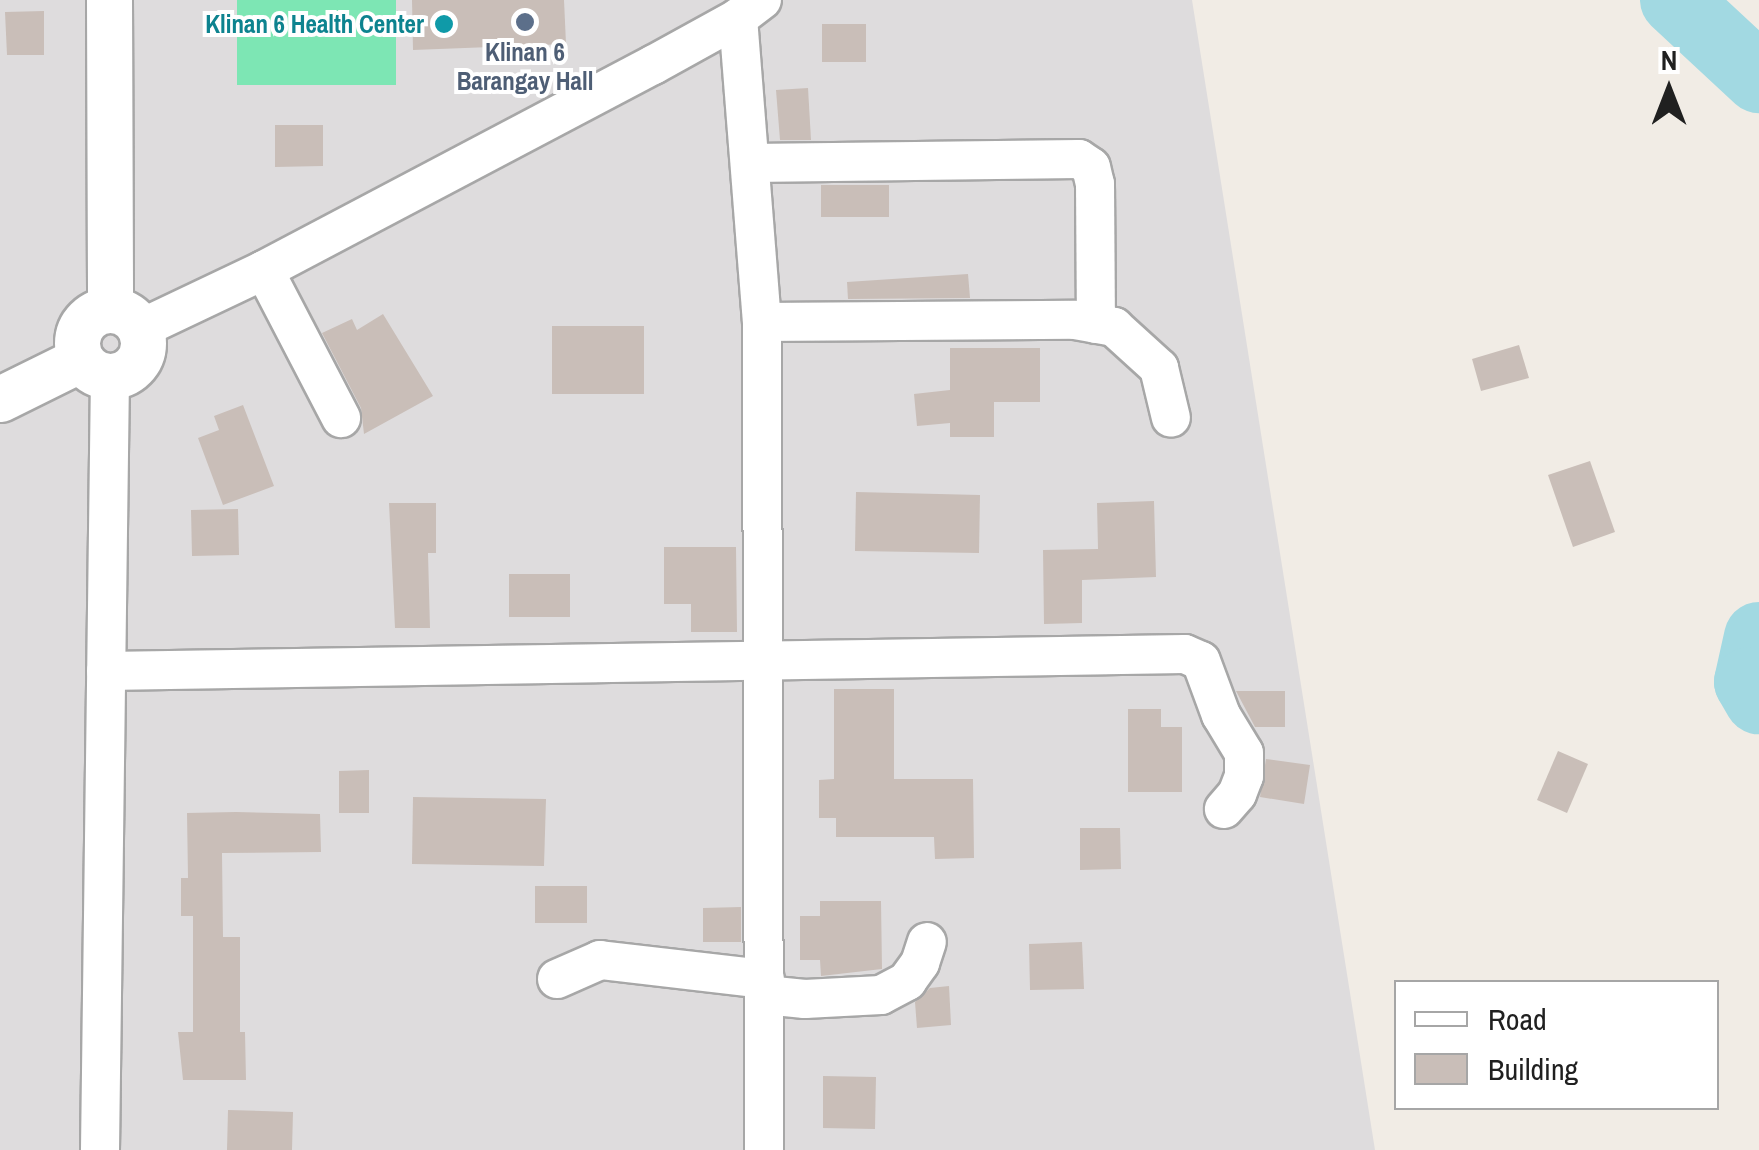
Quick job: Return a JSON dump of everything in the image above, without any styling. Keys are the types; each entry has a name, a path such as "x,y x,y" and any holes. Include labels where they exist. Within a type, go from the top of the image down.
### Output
{"street":[{"path":"109,0 125,320"},
{"path":"100,1150 106,670 95,368 77,348 81,326 89,317 125,320 264,270 750,9 751,163 762,322 766,662 764,1150"},
{"path":"751,163 1079,159 1091,167 1095,184 1096,324"},
{"path":"264,270 341,418"},
{"path":"762,322 1074,320 1114,327 1159,368 1170,418"},
{"path":"0,399 95,368"},
{"path":"106,670 1185,654 1201,661 1221,715 1244,753 1244,776 1237,794 1224,809"},
{"path":"558,978 600,960 765,987 805,999 881,996 906,980 920,963 927,942"}],"shaded area":[{"path":"0,0 1192,0 1375,1150 0,1150"}],"green space":[{"path":"237,0 396,0 396,85 237,85"}],"building":[{"path":"412,0 564,0 566,44 413,50"},
{"path":"44,11 44,55 7,55 5,12"},
{"path":"822,24 866,24 866,62 822,62"},
{"path":"808,88 811,140 780,140 776,90"},
{"path":"275,125 323,125 323,166 275,167"},
{"path":"821,185 889,185 889,217 821,217"},
{"path":"968,274 970,298 848,299 847,282"},
{"path":"383,314 433,396 364,434 361,408 322,333 352,319 357,330"},
{"path":"552,326 644,326 644,394 552,394"},
{"path":"1519,345 1529,378 1481,391 1472,359"},
{"path":"950,348 1040,348 1040,402 994,402 994,437 950,437 950,423 917,426 914,394 950,390"},
{"path":"243,405 274,486 223,505 198,438 219,430 214,416"},
{"path":"1590,461 1615,532 1573,547 1548,475"},
{"path":"856,492 980,495 979,553 855,551"},
{"path":"1154,501 1156,577 1082,580 1082,623 1044,624 1043,550 1098,549 1097,503"},
{"path":"389,503 436,503 436,553 428,553 430,628 395,628"},
{"path":"238,509 239,555 192,556 191,510"},
{"path":"664,547 736,547 737,632 691,632 691,604 664,604"},
{"path":"509,574 570,574 570,617 509,617"},
{"path":"834,689 894,689 894,779 973,779 974,858 935,859 934,837 836,837 836,818 819,818 819,780 834,779"},
{"path":"1236,691 1285,691 1285,727 1255,727"},
{"path":"1128,709 1161,709 1161,727 1182,727 1182,792 1128,792"},
{"path":"1558,751 1588,764 1567,813 1537,800"},
{"path":"1266,759 1310,765 1304,804 1260,797"},
{"path":"369,770 369,813 339,813 339,771"},
{"path":"413,797 546,799 544,866 412,864"},
{"path":"187,813 320,814 321,852 222,853 223,937 240,937 240,1032 245,1032 246,1080 183,1080 178,1032 193,1032 193,916 181,916 181,878 188,878"},
{"path":"1080,828 1120,828 1121,869 1080,870"},
{"path":"535,886 587,886 587,923 535,923"},
{"path":"820,901 881,901 882,969 821,976 820,960 800,960 800,916 820,916"},
{"path":"741,907 741,942 703,942 703,908"},
{"path":"1082,942 1084,989 1030,990 1029,944"},
{"path":"949,986 951,1025 917,1028 915,1002 930,988"},
{"path":"823,1076 876,1077 875,1129 823,1128"},
{"path":"228,1110 293,1112 292,1150 227,1150"}],"waterway":[{"path":"1675,0 1759,78"},
{"path":"1759,637 1749,682 1759,699"}],"place":[{"name":"Klinan 6 Barangay Hall","path":"525,22"},
{"name":"Klinan 6 Health Center","path":"444,24"}]}
